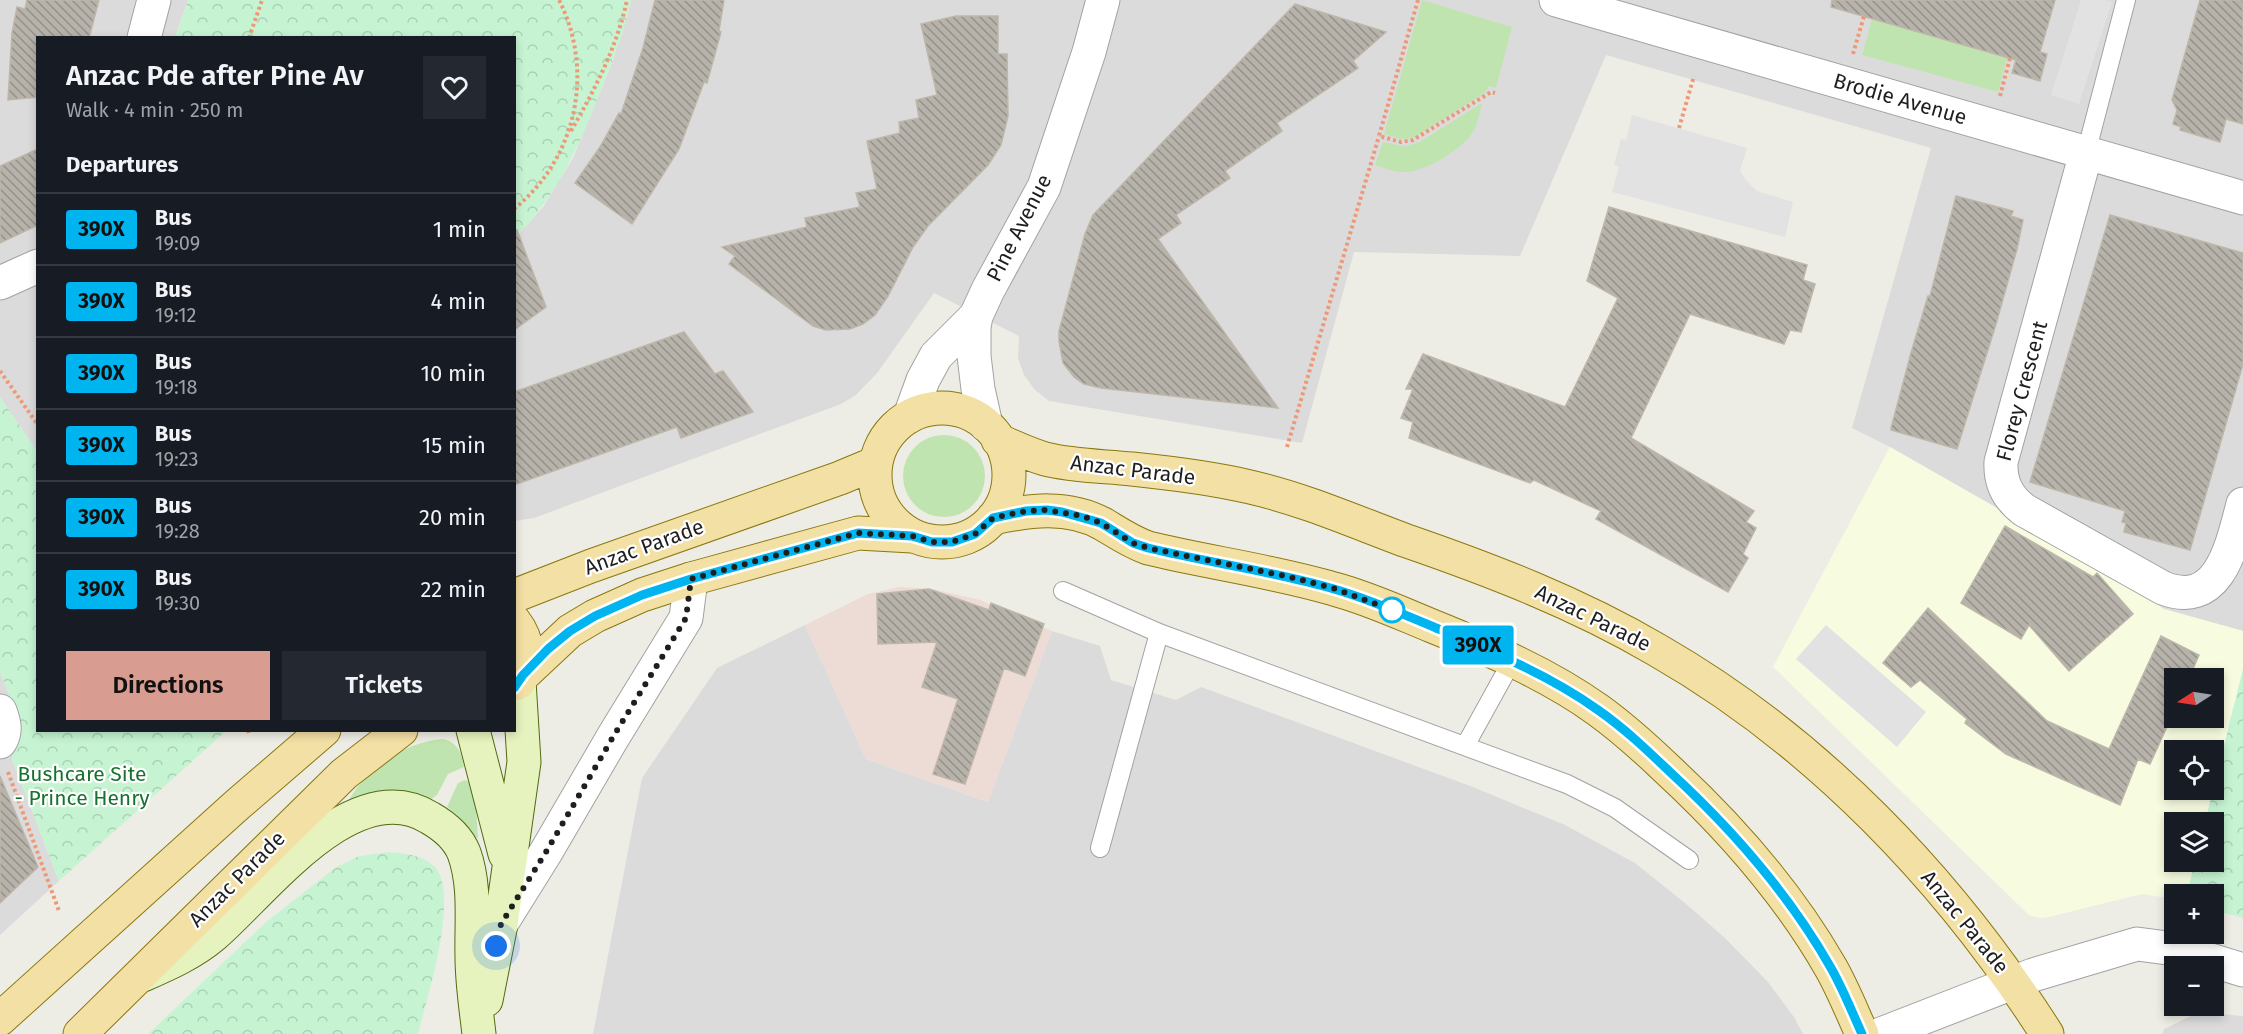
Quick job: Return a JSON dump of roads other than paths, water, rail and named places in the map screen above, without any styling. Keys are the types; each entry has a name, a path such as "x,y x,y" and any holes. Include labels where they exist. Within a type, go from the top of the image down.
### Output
{"main road":[{"path":"519,681 570,631 595,616 642,595 691,579 858,533 912,536 932,542 952,542 975,534 993,518 1004,501 1008,480 1007,459 992,432 969,414 949,408 929,409 910,416 893,428 878,453 875,485 881,505 894,523 912,536"},
{"name":"Anzac Parade","path":"992,432 1026,453 1053,460 1238,485 1303,502 1491,571 1617,627 1659,650 1750,710 1869,812 1949,900 2014,983 2047,1034"},
{"name":"Anzac Parade","path":"516,595 876,463"},
{"path":"993,518 1026,511 1047,510 1082,516 1101,523 1133,543 1148,548 1263,571 1336,589 1417,620 1512,662 1598,710 1646,749 1730,831 1785,897 1833,971 1862,1034"},
{"path":"516,625 526,643 527,659 519,681"},
{"path":"0,1019 237,805 322,732"},
{"name":"Anzac Parade","path":"80,1034 344,774 397,732"}],"street":[{"path":"145,36 154,0"},
{"name":"Pine Avenue","path":"992,432 978,389 974,357 976,316 1044,187 1089,52 1103,0"},
{"name":"Brodie Avenue","path":"1556,0 1607,7 2086,153 2243,198"},
{"name":"Florey Crescent","path":"2086,153 2001,462 2005,488 2024,510 2163,588 2179,593 2200,589 2216,577 2232,545 2243,504"},
{"path":"0,283 36,267"},
{"path":"910,416 923,380 936,356 976,316"},
{"path":"501,924 686,618 691,579"},
{"path":"480,1034 501,924 524,762 519,681"},
{"path":"0,711 5,727 4,756"},
{"path":"474,732 508,865"},
{"path":"138,977 170,963 205,942 289,861 324,833 365,812 386,808 407,809 426,815 442,825 459,843 464,853 470,886 472,979 480,1034"},
{"path":"1881,1034 2052,968 2137,944 2175,949 2243,970"}],"lane":[{"path":"2086,153 2126,0"},
{"path":"1063,591 1159,633 1530,769 1595,797 1635,821 1689,860"},
{"path":"1100,848 1159,633"},
{"path":"1465,746 1512,662"}],"park label":[{"name":"Bushcare Site - Prince Henry","path":"82,786"}]}
